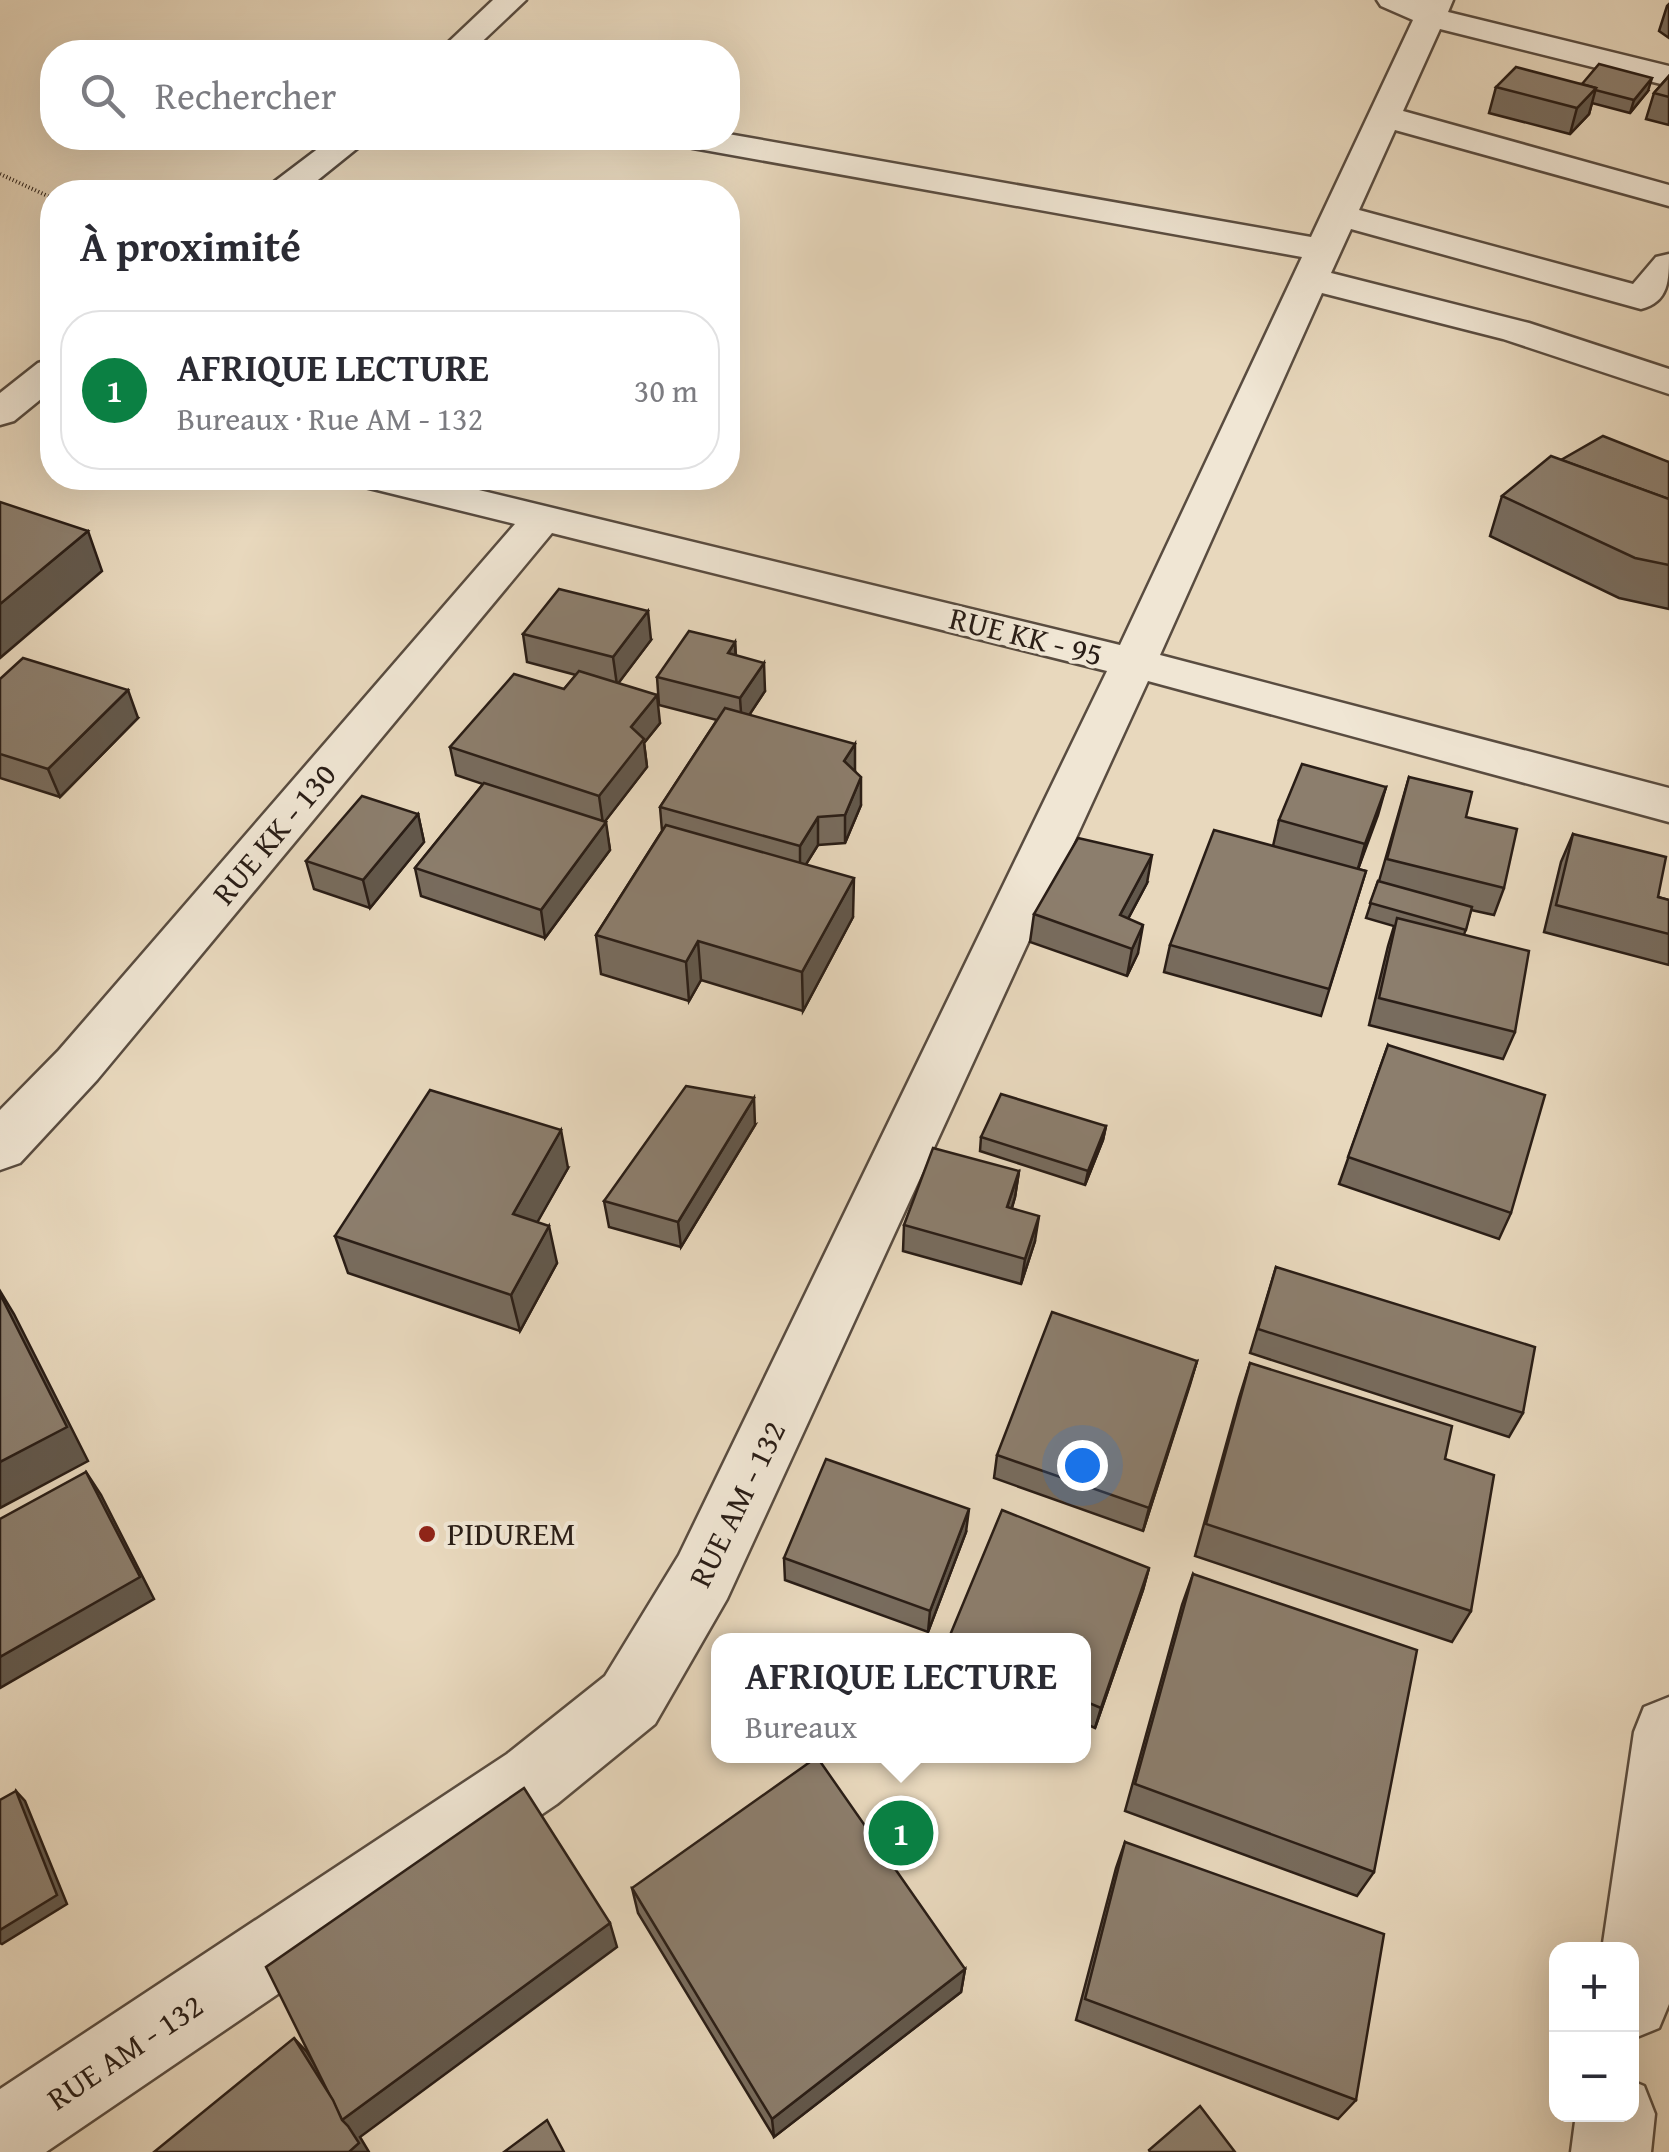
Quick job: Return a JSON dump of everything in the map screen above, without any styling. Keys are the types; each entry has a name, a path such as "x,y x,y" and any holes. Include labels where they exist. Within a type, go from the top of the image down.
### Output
{"street":[{"path":"466,40 511,0"},
{"path":"1392,0 1434,8 1669,76"},
{"name":"RUE AM - 132","path":"0,2136 532,1779 630,1700 704,1577 1134,663 1434,8"},
{"path":"1383,116 1669,196"},
{"path":"740,147 1316,264 1669,382"},
{"path":"298,180 337,150"},
{"path":"1340,216 1641,298 1669,265"},
{"name":"RUE KK - 95","path":"431,490 1134,663 1669,805"},
{"name":"RUE KK - 130","path":"0,1147 78,1065 543,516"},
{"path":"1639,1950 1669,1732"},
{"path":"1610,2152 1615,2122"}],"path":[{"path":"0,174 40,192"}],"building":[{"path":"1599,64 1652,78 1634,100 1582,84"},
{"path":"1516,67 1596,88 1577,108 1496,87"},
{"path":"1669,76 1669,97 1654,93"},
{"path":"1603,436 1669,462 1669,499 1561,460"},
{"path":"1551,456 1669,499 1669,565 1635,558 1502,496"},
{"path":"0,502 88,531 0,604"},
{"path":"559,589 648,611 613,657 523,634"},
{"path":"689,631 735,642 728,653 764,663 740,698 657,677"},
{"path":"23,658 128,690 48,769 0,754 0,679"},
{"path":"579,671 657,695 631,727 644,739 599,796 450,747 514,674 564,689"},
{"path":"725,708 855,744 844,761 861,777 845,815 818,817 800,846 660,807"},
{"path":"1302,764 1386,787 1365,844 1279,820"},
{"path":"1409,777 1472,792 1466,817 1517,829 1504,888 1387,859"},
{"path":"484,783 606,822 541,910 415,868"},
{"path":"362,796 418,814 363,880 306,861"},
{"path":"666,825 854,878 802,972 698,941 686,962 596,935"},
{"path":"1214,830 1366,871 1329,989 1170,945"},
{"path":"1573,834 1666,857 1658,897 1669,900 1669,934 1556,905"},
{"path":"1078,838 1152,855 1120,915 1143,925 1132,949 1034,914"},
{"path":"1378,881 1472,907 1466,930 1370,903"},
{"path":"1397,918 1529,951 1515,1032 1379,998"},
{"path":"1388,1045 1545,1095 1511,1213 1348,1157"},
{"path":"686,1086 754,1098 678,1222 604,1201"},
{"path":"430,1090 561,1130 513,1214 549,1226 511,1295 335,1236"},
{"path":"1001,1094 1106,1126 1088,1171 981,1137"},
{"path":"933,1148 1019,1171 1007,1207 1039,1216 1025,1259 904,1225"},
{"path":"1276,1267 1535,1347 1523,1413 1258,1329"},
{"path":"0,1294 67,1427 0,1462"},
{"path":"1052,1312 1197,1361 1149,1508 997,1455"},
{"path":"1250,1363 1452,1426 1445,1459 1494,1475 1471,1611 1206,1524"},
{"path":"826,1459 969,1509 930,1611 784,1558"},
{"path":"86,1472 140,1577 0,1657 0,1519"},
{"path":"1002,1510 1149,1568 1101,1708 1091,1704 1091,1633 951,1633"},
{"path":"1193,1574 1417,1650 1374,1872 1135,1784"},
{"path":"809,1763 821,1763 965,1969 772,2119 632,1888"},
{"path":"524,1788 610,1923 342,2120 266,1967"},
{"path":"16,1791 57,1895 0,1930 0,1800"},
{"path":"1125,1842 1384,1934 1356,2100 1085,1999"},
{"path":"294,2038 359,2143 349,2152 154,2152"},
{"path":"1200,2106 1235,2152 1150,2152 1149,2150"},
{"path":"547,2120 564,2152 504,2152"}],"place":[{"name":"PIDUREM","path":"427,1534"},
{"name":"AFRIQUE LECTURE","path":"901,1833"}]}
